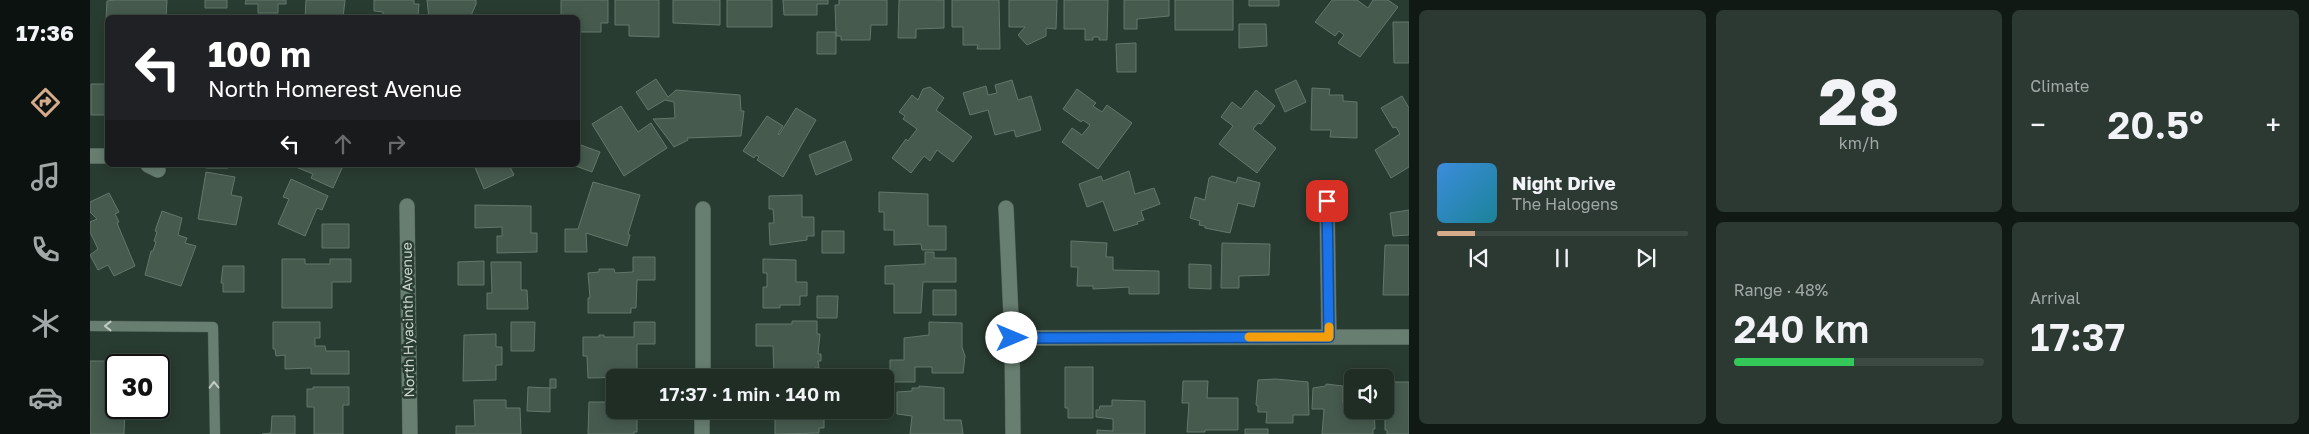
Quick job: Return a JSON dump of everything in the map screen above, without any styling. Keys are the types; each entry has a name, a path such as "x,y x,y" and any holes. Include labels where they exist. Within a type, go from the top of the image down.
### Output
{"street":[{"path":"90,156 105,156"},
{"path":"1327,201 1329,337"},
{"name":"North Hyacinth Avenue","path":"407,206 410,434"},
{"path":"1006,208 1012,338 1013,434"},
{"path":"703,209 703,369"},
{"path":"1012,338 1409,337"},
{"path":"702,419 702,434"}],"lane":[{"path":"90,326 213,328 215,434"}],"building":[{"path":"167,0 166,15 106,15 107,1"},
{"path":"205,0 227,0 227,8 205,8"},
{"path":"246,0 286,0 286,4 278,4 278,13 258,13 258,4 245,4"},
{"path":"306,0 345,0 343,15 305,15"},
{"path":"374,0 414,0 414,4 419,4 418,15 383,15 383,12 374,11"},
{"path":"427,0 476,0 471,15 429,15"},
{"path":"561,0 608,0 608,23 601,23 601,32 580,32 580,15 561,15"},
{"path":"615,0 659,0 659,37 629,36 629,25 615,25"},
{"path":"673,0 720,0 720,25 673,23"},
{"path":"727,0 772,0 772,27 727,27"},
{"path":"783,0 828,0 828,4 817,4 817,15 784,15"},
{"path":"839,0 887,0 887,25 871,25 870,40 841,40 841,36 836,36 835,5 839,5"},
{"path":"899,0 944,0 944,28 916,29 916,38 898,38"},
{"path":"952,0 999,0 1000,49 977,49 978,45 963,45 963,27 952,27"},
{"path":"1009,0 1057,0 1056,29 1046,28 1046,36 1027,45 1018,35 1025,27 1009,27"},
{"path":"1064,0 1108,0 1107,40 1099,40 1099,37 1093,37 1093,40 1085,40 1085,29 1064,29"},
{"path":"1124,0 1169,0 1169,16 1137,19 1137,29 1124,29"},
{"path":"1175,0 1233,0 1233,30 1175,30"},
{"path":"1249,0 1279,0 1279,6 1249,6"},
{"path":"1332,0 1357,0 1368,8 1373,0 1388,0 1398,7 1360,57 1338,43 1344,35 1339,31 1335,36 1315,22"},
{"path":"1393,22 1409,22 1409,63 1394,63"},
{"path":"1239,24 1266,24 1267,46 1239,48"},
{"path":"817,32 836,32 836,54 817,54"},
{"path":"1136,43 1136,72 1117,72 1116,44"},
{"path":"656,79 668,97 676,90 740,95 741,111 744,111 741,136 687,138 688,140 674,147 653,119 675,118 674,102 665,100 648,110 636,92"},
{"path":"1012,80 1018,100 1031,96 1041,130 1016,137 1014,130 995,135 988,110 970,115 963,93 986,86 988,95 997,93 995,85"},
{"path":"1296,80 1306,102 1285,112 1275,90"},
{"path":"91,84 105,84 105,115 91,115"},
{"path":"930,87 944,98 936,110 972,137 953,162 937,150 930,161 924,156 911,173 892,158 906,139 908,141 917,129 903,119 905,116 899,112 912,95 918,100 923,89"},
{"path":"1312,88 1330,89 1329,95 1343,95 1343,101 1357,102 1357,138 1330,137 1331,130 1311,130"},
{"path":"1077,89 1096,103 1093,106 1102,112 1107,105 1132,123 1098,169 1062,142 1072,128 1082,135 1090,125 1083,120 1081,122 1063,109"},
{"path":"1256,90 1275,106 1261,124 1258,123 1253,129 1276,148 1257,173 1219,144 1233,126 1221,117 1232,102 1241,109"},
{"path":"1402,96 1409,108 1409,167 1391,178 1375,150 1400,134 1396,127 1393,128 1381,108"},
{"path":"621,106 638,132 651,123 667,148 624,176 592,124"},
{"path":"796,108 816,120 783,177 757,160 759,157 756,155 754,158 743,151 767,116 783,126 779,135"},
{"path":"845,141 852,160 816,175 809,155"},
{"path":"580,145 600,152 592,172 578,167 580,167"},
{"path":"206,167 228,167 228,168"},
{"path":"296,167 343,167 333,188 311,178 313,174"},
{"path":"475,167 510,167 514,175 484,189"},
{"path":"1129,171 1135,194 1154,188 1160,204 1141,211 1144,220 1137,222 1138,224 1114,231 1103,201 1087,207 1079,184 1101,176 1103,181"},
{"path":"206,172 235,177 231,195 242,197 236,225 198,219"},
{"path":"1212,176 1236,183 1238,177 1260,183 1254,207 1238,203 1230,233 1205,228 1205,226 1199,225 1200,221 1190,218 1195,197 1205,200 1209,178"},
{"path":"291,179 328,196 322,210 317,208 305,236 278,224 289,199 283,197"},
{"path":"593,182 640,195 628,234 630,235 627,246 586,233 587,252 565,252 565,229 578,229"},
{"path":"879,192 928,194 928,226 946,226 946,250 922,250 921,244 894,245 894,230 884,230 884,212 879,212"},
{"path":"109,193 119,212 115,214 119,222 117,223 135,266 114,276 108,265 98,270 90,255 98,249 90,232 90,222 97,219 90,212 90,202"},
{"path":"802,195 802,217 814,217 814,236 807,236 807,240 770,245 769,223 774,223 773,209 769,209 769,196"},
{"path":"475,205 531,206 531,233 537,233 537,252 497,253 497,236 502,236 502,227 475,228"},
{"path":"1409,210 1409,235 1393,236 1390,213"},
{"path":"162,211 182,218 178,235 187,238 185,243 196,246 181,286 145,275 151,251 153,251 156,242 154,241 157,232 155,231"},
{"path":"322,224 349,224 349,248 322,248"},
{"path":"822,231 844,231 844,253 822,253"},
{"path":"1071,241 1107,243 1106,257 1113,257 1113,270 1159,271 1159,294 1129,294 1129,287 1093,289 1093,286 1077,286 1078,267 1071,267"},
{"path":"1222,243 1270,244 1269,275 1239,276 1239,288 1221,288"},
{"path":"1385,245 1409,245 1409,295 1383,295"},
{"path":"925,252 934,252 934,258 956,258 956,282 923,282 921,313 894,313 894,284 885,284 885,266 925,264"},
{"path":"633,257 655,257 655,280 637,280 636,308 631,308 631,313 588,313 588,298 590,298 588,273 599,272 599,269 614,269 615,273 633,272"},
{"path":"282,259 305,259 305,264 330,264 330,259 351,259 351,282 332,282 332,308 282,308"},
{"path":"763,259 796,260 796,282 807,282 807,296 800,296 800,305 780,305 780,308 763,308 763,287 767,287 767,273 763,273"},
{"path":"484,261 484,285 458,285 458,262"},
{"path":"491,262 521,262 521,290 527,290 528,309 487,309 487,293 492,293"},
{"path":"1189,264 1211,265 1211,289 1189,288"},
{"path":"223,266 244,266 244,292 223,292 223,283 221,283"},
{"path":"933,290 956,290 956,315 933,315"},
{"path":"817,296 838,296 837,318 817,318"},
{"path":"792,321 817,321 817,334 820,334 818,354 821,354 821,361 818,361 819,368 774,369 773,346 756,346 756,324 792,324"},
{"path":"273,322 320,322 320,338 315,338 315,346 325,346 326,351 349,351 349,374 311,374 311,368 285,369 285,355 276,356 275,349 273,349"},
{"path":"511,322 535,322 534,351 511,351"},
{"path":"634,322 655,322 655,344 637,344 637,369 606,369 606,378 588,378 587,356 583,356 583,337 599,337 599,335 604,335 604,337 634,337"},
{"path":"929,322 962,323 962,347 965,356 963,373 932,373 932,367 915,367 915,382 894,382 894,369 890,369 890,360 904,360 904,338 929,335"},
{"path":"496,334 496,347 502,347 502,365 496,365 496,380 463,381 464,335"},
{"path":"90,361 105,361 105,419 125,419 124,434 90,434"},
{"path":"1065,367 1093,367 1093,418 1068,418 1068,408 1065,408"},
{"path":"550,379 556,379 556,388 550,388"},
{"path":"1276,379 1308,382 1309,415 1293,415 1293,423 1266,423 1267,412 1258,412 1258,406 1256,405 1258,380"},
{"path":"1183,381 1208,381 1207,398 1238,398 1238,430 1187,432 1189,403 1182,403"},
{"path":"1394,382 1409,382 1409,434 1387,434 1387,430 1385,430 1385,419 1394,419"},
{"path":"1326,384 1343,386 1344,419 1374,419 1375,429 1373,429 1373,434 1322,434 1324,409 1312,409 1313,388 1326,386"},
{"path":"919,386 944,388 944,420 961,420 963,434 910,434 912,416 897,414 897,392 912,391 912,388 919,388"},
{"path":"313,387 349,387 349,405 343,405 343,434 314,434 314,407 307,407 307,389 313,389"},
{"path":"528,387 550,388 550,412 527,411"},
{"path":"474,400 506,400 506,408 520,408 521,434 456,434 456,426 475,426"},
{"path":"1112,400 1145,401 1145,434 1097,434 1097,430 1113,431 1113,419 1096,417 1096,410 1099,410 1100,406 1112,406"},
{"path":"589,402 606,402 606,419 637,419 637,432 634,432 634,434 588,434"},
{"path":"272,416 295,416 295,434 262,434 271,433"},
{"path":"775,419 824,419 824,428 819,428 819,433 775,434"},
{"path":"1245,429 1268,429 1268,434 1245,434"}],"slow traffic":[{"path":"1249,337 1329,337 1329,327"}],"route":[{"path":"1012,338 1329,337 1327,201"}]}
